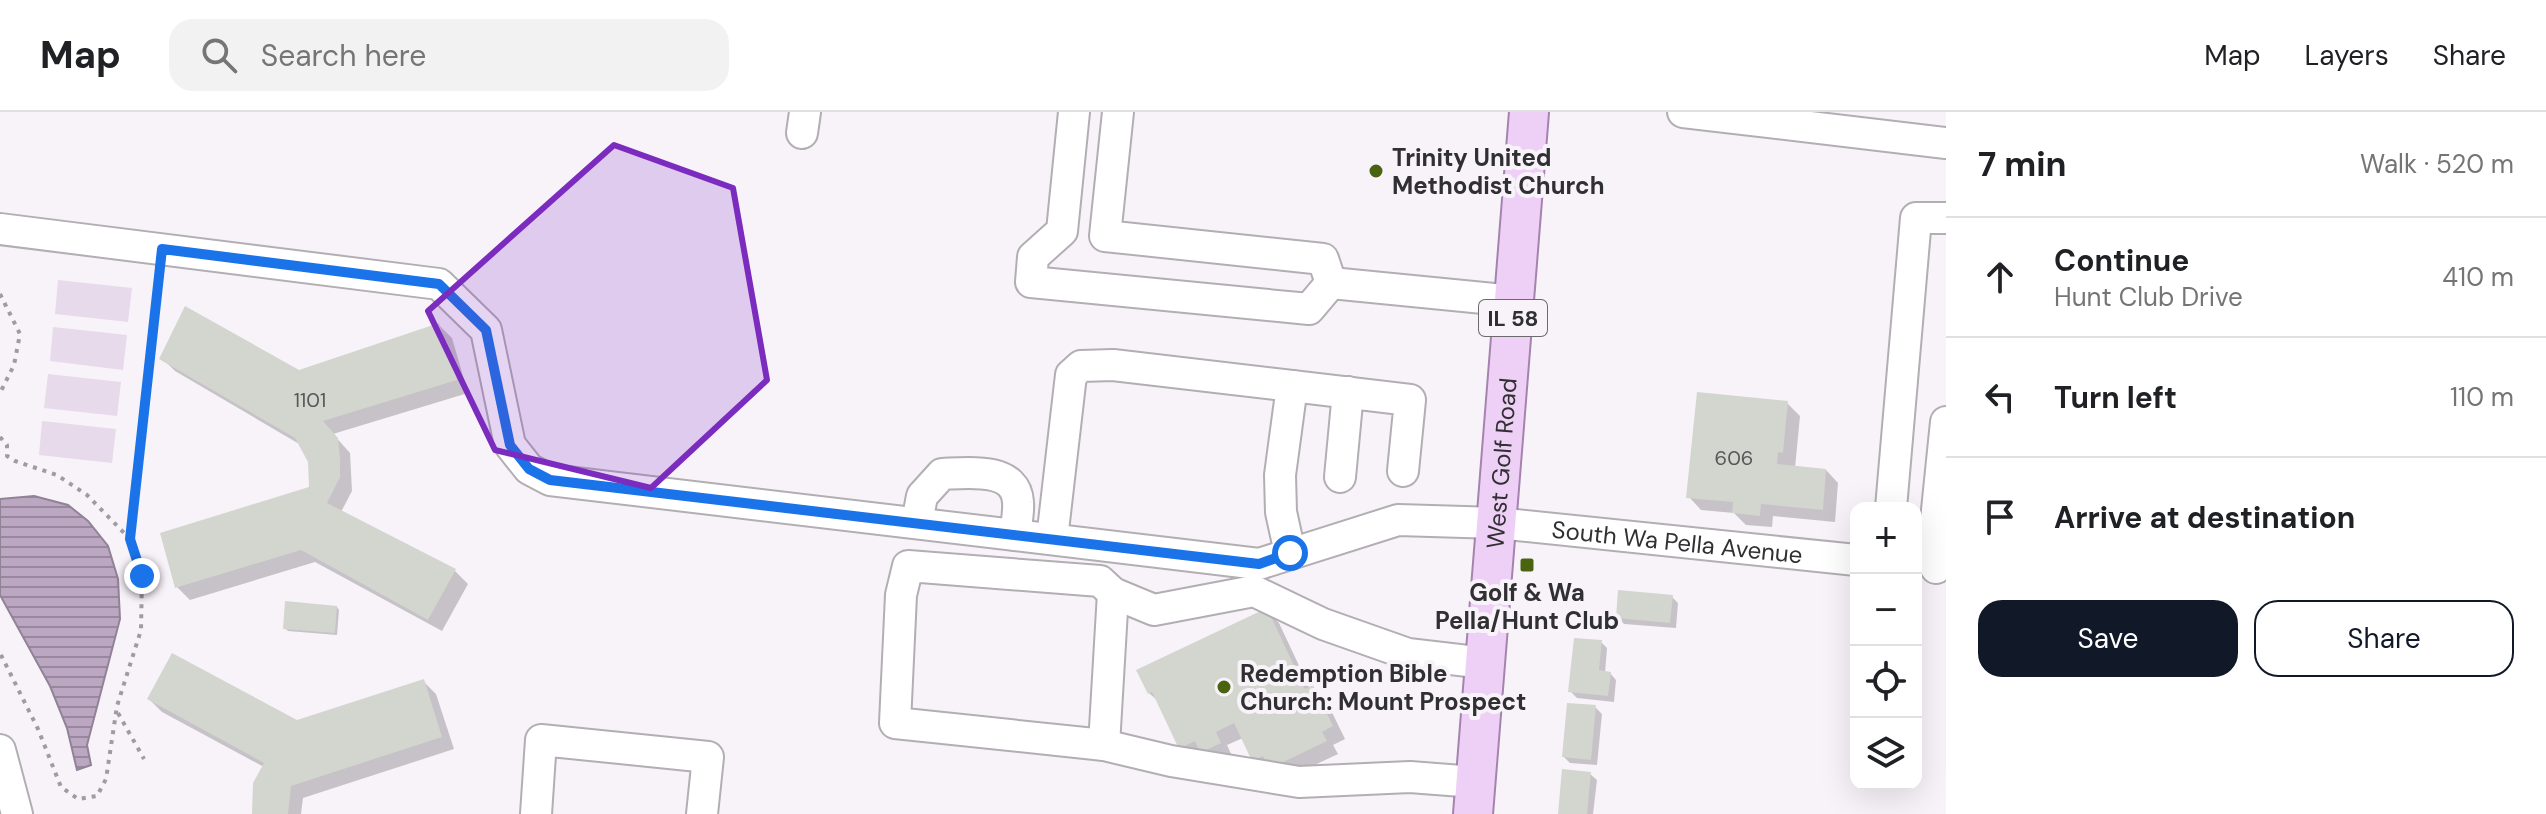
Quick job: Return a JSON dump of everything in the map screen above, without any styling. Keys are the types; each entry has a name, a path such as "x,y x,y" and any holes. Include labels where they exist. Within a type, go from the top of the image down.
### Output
{"main road":[{"name":"West Golf Road","path":"1474,798 1529,112"}],"street":[{"path":"1074,112 1062,231 1033,257 1031,282 1309,309 1331,283"},
{"path":"1105,236 1118,112"},
{"path":"1683,112 1946,143"},
{"path":"1892,502 1916,218 1946,218"},
{"name":"South Wa Pella Avenue","path":"0,229 439,284 486,330 510,445 529,469 550,480 1259,564 1398,520 1497,523 1850,559"},
{"path":"1062,231 1323,259 1331,283"},
{"path":"1331,283 1514,301"},
{"path":"1052,539 1071,375 1081,366 1113,365 1410,400 1403,471"},
{"path":"1290,553 1281,512 1280,475 1292,386"},
{"path":"1340,477 1348,392"},
{"path":"1933,568 1927,510 1946,422"},
{"path":"917,523 922,496 942,474 982,472 1008,482 1016,491 1015,535"},
{"path":"1474,798 1410,777 1299,782 1171,761 1104,745 895,723 901,595 908,566 1100,581 1113,593 1154,610 1254,591 1323,624 1408,654 1485,663"},
{"path":"1104,745 1113,593"},
{"path":"536,814 541,740 708,757 702,814"},
{"path":"0,750 17,814"}],"path":[{"path":"0,653 38,729 61,787 78,799 97,796 106,779 116,710 141,630 142,576 130,539 162,249"},
{"path":"0,294 20,334 14,365 0,393"},
{"path":"0,437 7,445 7,456 57,475 87,495 130,539"},
{"path":"116,710 144,759"}],"highlighted area":[{"path":"614,145 733,188 767,380 651,488 495,450 428,311"}],"shaded area":[{"path":"58,280 132,288 128,322 55,314"},
{"path":"53,327 127,335 123,370 50,361"},
{"path":"48,374 121,382 117,416 44,408"},
{"path":"42,421 116,429 112,463 39,455"},
{"path":"34,496 68,505 88,521 108,546 118,579 120,619 87,745 91,765 77,770 67,728 50,686 0,595 0,499"}],"building":[{"path":"185,306 299,370 439,323 457,380 323,421 338,438 340,459 340,477 327,503 456,569 428,620 301,550 175,588 160,533 309,487 308,462 295,438 159,359"},
{"path":"1697,392 1788,401 1783,453 1778,452 1777,464 1826,469 1823,510 1761,504 1760,516 1732,513 1733,502 1686,498"},
{"path":"1618,590 1673,595 1670,623 1616,618"},
{"path":"285,601 337,606 335,633 283,629"},
{"name":"Redemption Bible Church: Mount Prospect","path":"1267,608 1305,689 1313,685 1333,726 1322,732 1327,741 1269,769 1263,756 1252,761 1234,723 1216,732 1221,743 1200,753 1195,741 1179,749 1152,692 1148,694 1136,670"},
{"path":"1574,638 1602,640 1599,670 1611,672 1608,696 1568,692"},
{"path":"172,653 297,720 424,679 442,737 291,786 288,814 252,814 253,783 264,763 147,699"},
{"path":"1567,703 1596,705 1591,760 1562,757"},
{"path":"1562,769 1591,772 1587,814 1558,814"}],"place":[{"name":"Trinity United Methodist Church","path":"1376,171"},
{"name":"Golf & Wa Pella/Hunt Club","path":"1527,565"},
{"name":"Redemption Bible Church: Mount Prospect","path":"1224,687"}],"route":[{"path":"142,576 130,539 162,249 439,284 486,330 510,445 529,469 550,480 1259,564 1290,553"}]}
